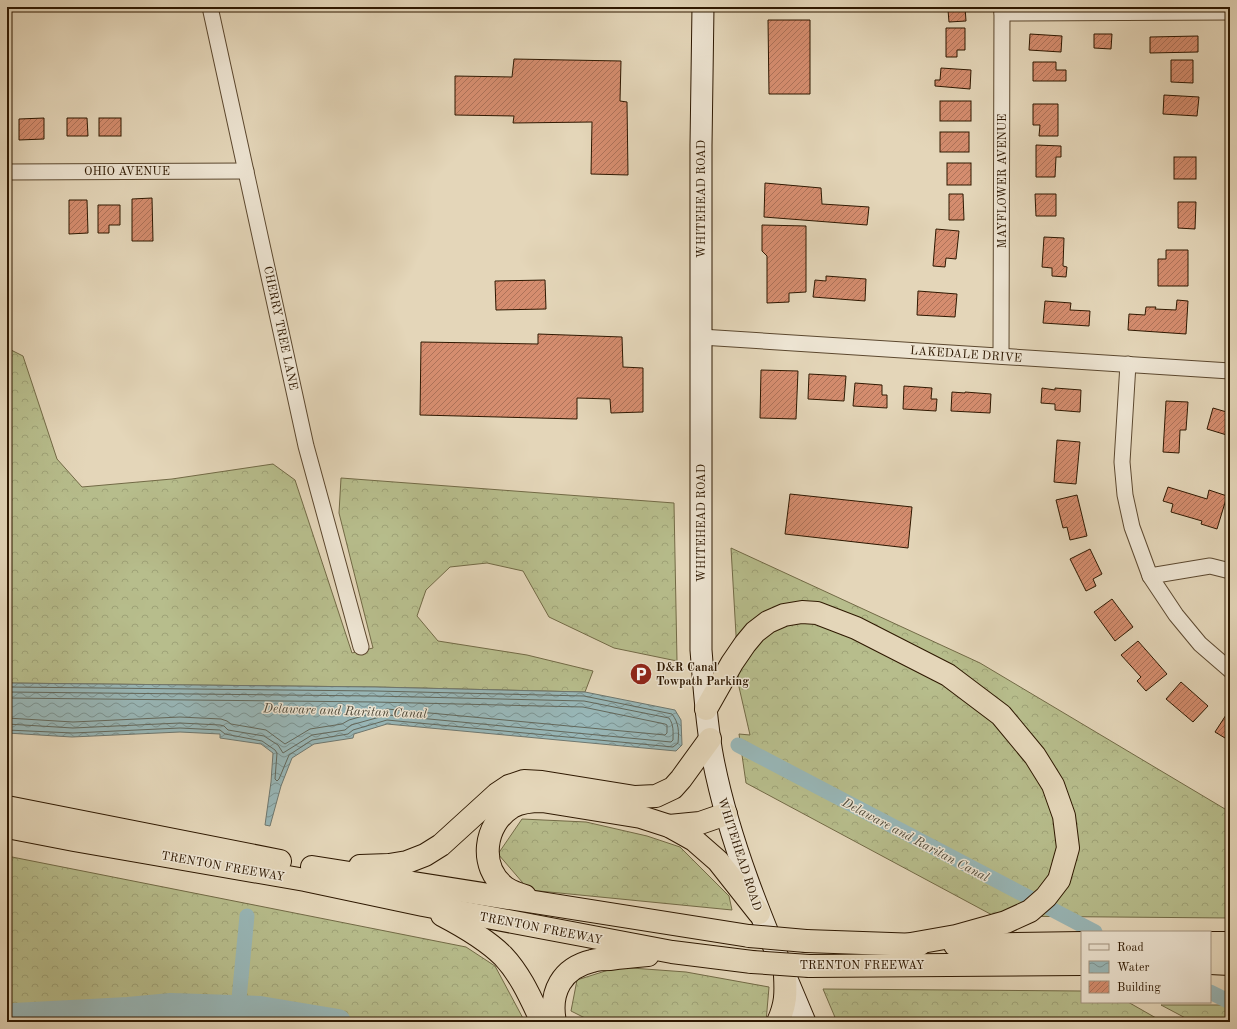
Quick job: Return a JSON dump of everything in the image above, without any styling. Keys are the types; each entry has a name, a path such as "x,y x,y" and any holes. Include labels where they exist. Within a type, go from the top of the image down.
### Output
{"highway":[{"path":"315,868 389,865 407,862 425,855 441,845 496,794 516,783 524,781 542,782 649,798 673,788 681,779 706,738 732,663 745,644 755,632 768,622 784,615 802,612 817,613 856,628 948,675 1001,715 1035,756 1053,785 1064,816 1068,848 1059,880 1046,897 1030,910 1006,922 956,936 905,946"},
{"path":"565,908 515,894 505,887 495,876 489,864 487,850 489,836 494,824 502,814 513,806 528,801 542,802 641,817 669,826 694,840 718,861 759,914"},
{"name":"TRENTON FREEWAY","path":"7,807 315,868 749,936 1009,954 1081,964"},
{"path":"669,826 700,823 726,814"},
{"name":"TRENTON FREEWAY","path":"7,827 305,880 423,905 672,952 752,962 809,966 1009,954 1081,942"},
{"path":"423,905 462,926 485,941 503,956 517,974 528,992 542,1022"},
{"path":"1211,943 1230,943"},
{"path":"555,1022 553,1011 554,997 559,984 568,973 579,965 593,960 672,952"},
{"path":"1211,964 1230,964"},
{"path":"778,1022 783,1012 786,994 785,975"}],"main road":[{"name":"WHITEHEAD ROAD","path":"703,7 701,145 701,650 706,738 733,840 759,914 805,1022"}],"street":[{"name":"CHERRY TREE LANE","path":"210,7 306,446 361,647"},
{"path":"1002,10 1230,12"},
{"name":"MAYFLOWER AVENUE","path":"1001,356 1002,10"},
{"name":"OHIO AVENUE","path":"7,172 246,171"},
{"name":"LAKEDALE DRIVE","path":"701,337 1230,371"},
{"path":"1128,364 1122,462 1125,495 1132,527 1150,576 1176,615 1200,644 1230,670"},
{"path":"1150,576 1210,566 1230,571"}],"green space":[{"path":"7,348 23,356 57,459 82,487 172,479 273,464 295,480 352,653 373,648 339,513 341,478 674,503 677,661 614,648 549,617 523,571 487,563 450,567 426,590 417,616 438,641 527,655 593,671 585,692 375,687 7,683"},
{"path":"731,548 980,663 1230,812 1230,918 994,916 746,783 739,734 750,735 739,687"},
{"path":"522,819 586,822 647,836 680,847 729,896 732,910 529,890 498,854"},
{"path":"7,856 466,947 495,966 525,1022 7,1022"},
{"path":"618,967 686,972 769,987 766,1022 593,1022 571,1011 577,980"},
{"path":"823,989 1081,991 1081,1003 1130,1003 1163,1022 837,1022"},
{"path":"1161,1005 1230,1005 1230,1022 1193,1022"}],"water":[{"path":"7,683 375,687 585,692 675,710 681,720 682,745 676,751 387,724 354,734 353,738 314,744 292,758 281,786 270,826 265,825 271,782 273,753 261,744 220,738 220,734 180,732 72,737 7,733"}],"building":[{"path":"942,7 965,7 966,21 949,22 948,10 942,11"},
{"path":"768,20 810,20 810,94 769,94"},
{"path":"946,28 965,28 965,50 957,50 957,57 946,57"},
{"path":"1030,34 1062,36 1061,52 1029,50"},
{"path":"1094,34 1112,34 1111,49 1094,48"},
{"path":"1198,36 1198,52 1150,53 1150,37"},
{"path":"514,59 621,61 620,101 627,102 628,175 591,174 592,122 513,123 514,116 455,115 455,76 512,77"},
{"path":"1171,60 1193,60 1193,83 1171,82"},
{"path":"1033,62 1056,62 1056,70 1066,70 1066,81 1033,81"},
{"path":"941,68 971,70 970,89 935,86 935,80 940,80"},
{"path":"1164,95 1199,97 1197,116 1163,114"},
{"path":"940,101 971,101 971,121 940,121"},
{"path":"1033,104 1058,104 1058,136 1039,136 1040,125 1033,125"},
{"path":"44,118 44,139 19,140 19,119"},
{"path":"67,118 87,118 88,136 67,136"},
{"path":"99,118 121,118 121,136 99,136"},
{"path":"940,132 969,132 969,152 940,152"},
{"path":"1036,145 1061,146 1061,157 1056,157 1055,177 1036,177"},
{"path":"1174,157 1196,157 1196,179 1174,179"},
{"path":"947,163 971,163 971,185 947,185"},
{"path":"765,183 821,188 822,204 869,207 867,225 764,217"},
{"path":"949,194 963,194 964,220 949,220"},
{"path":"1035,194 1056,194 1056,216 1036,216"},
{"path":"152,198 153,241 132,241 132,199"},
{"path":"69,200 87,200 88,233 69,234"},
{"path":"1178,202 1196,202 1195,229 1178,228"},
{"path":"98,205 120,205 120,225 109,225 109,233 98,233"},
{"path":"762,225 806,226 806,292 789,293 789,302 767,303 767,256 762,251"},
{"path":"936,229 959,231 956,259 946,258 945,267 933,266"},
{"path":"1044,237 1064,238 1063,266 1067,267 1066,277 1052,276 1052,268 1042,267"},
{"path":"1166,250 1188,250 1188,286 1158,286 1158,259 1166,259"},
{"path":"826,276 866,279 865,301 813,297 815,280 826,281"},
{"path":"545,280 546,309 496,310 495,281"},
{"path":"918,291 957,294 955,317 917,315"},
{"path":"1177,300 1188,301 1186,334 1128,330 1129,314 1145,315 1146,307 1176,310"},
{"path":"1045,301 1071,303 1070,310 1090,311 1089,326 1043,323"},
{"path":"538,334 622,337 623,367 643,368 643,412 611,413 610,399 577,398 577,419 420,415 421,342 538,344"},
{"path":"761,370 798,371 796,419 760,418"},
{"path":"809,374 846,376 844,401 808,399"},
{"path":"855,383 882,385 882,395 887,395 887,408 853,406"},
{"path":"904,386 932,388 931,399 937,399 936,411 903,409"},
{"path":"1042,388 1055,390 1055,388 1081,390 1080,412 1055,410 1055,404 1041,403"},
{"path":"952,392 991,394 990,413 951,411"},
{"path":"1166,401 1188,402 1186,430 1180,430 1179,453 1163,452"},
{"path":"1213,408 1230,413 1230,436 1207,429"},
{"path":"1057,440 1080,442 1076,484 1054,482"},
{"path":"1168,487 1207,499 1209,490 1227,496 1217,529 1201,524 1202,521 1171,512 1173,504 1163,501"},
{"path":"790,494 912,507 908,548 785,534"},
{"path":"1077,495 1087,536 1070,540 1067,527 1063,528 1056,500"},
{"path":"1090,549 1102,574 1093,579 1096,586 1086,591 1070,559"},
{"path":"1112,599 1133,627 1115,641 1094,612"},
{"path":"1138,641 1167,674 1146,691 1137,681 1141,677 1121,655"},
{"path":"1181,682 1208,706 1193,722 1166,699"},
{"path":"1226,715 1230,718 1230,741 1215,732"}],"waterway":[{"name":"Delaware and Raritan Canal","path":"738,745 1093,931"},
{"path":"238,1009 247,916"},
{"name":"Delaware and Raritan Canal","path":"1211,992 1230,1002"},
{"path":"7,1018 14,1016 128,1010 171,1006 260,1009 338,1022"}],"place":[{"name":"D&R Canal Towpath Parking","path":"641,674"}]}
